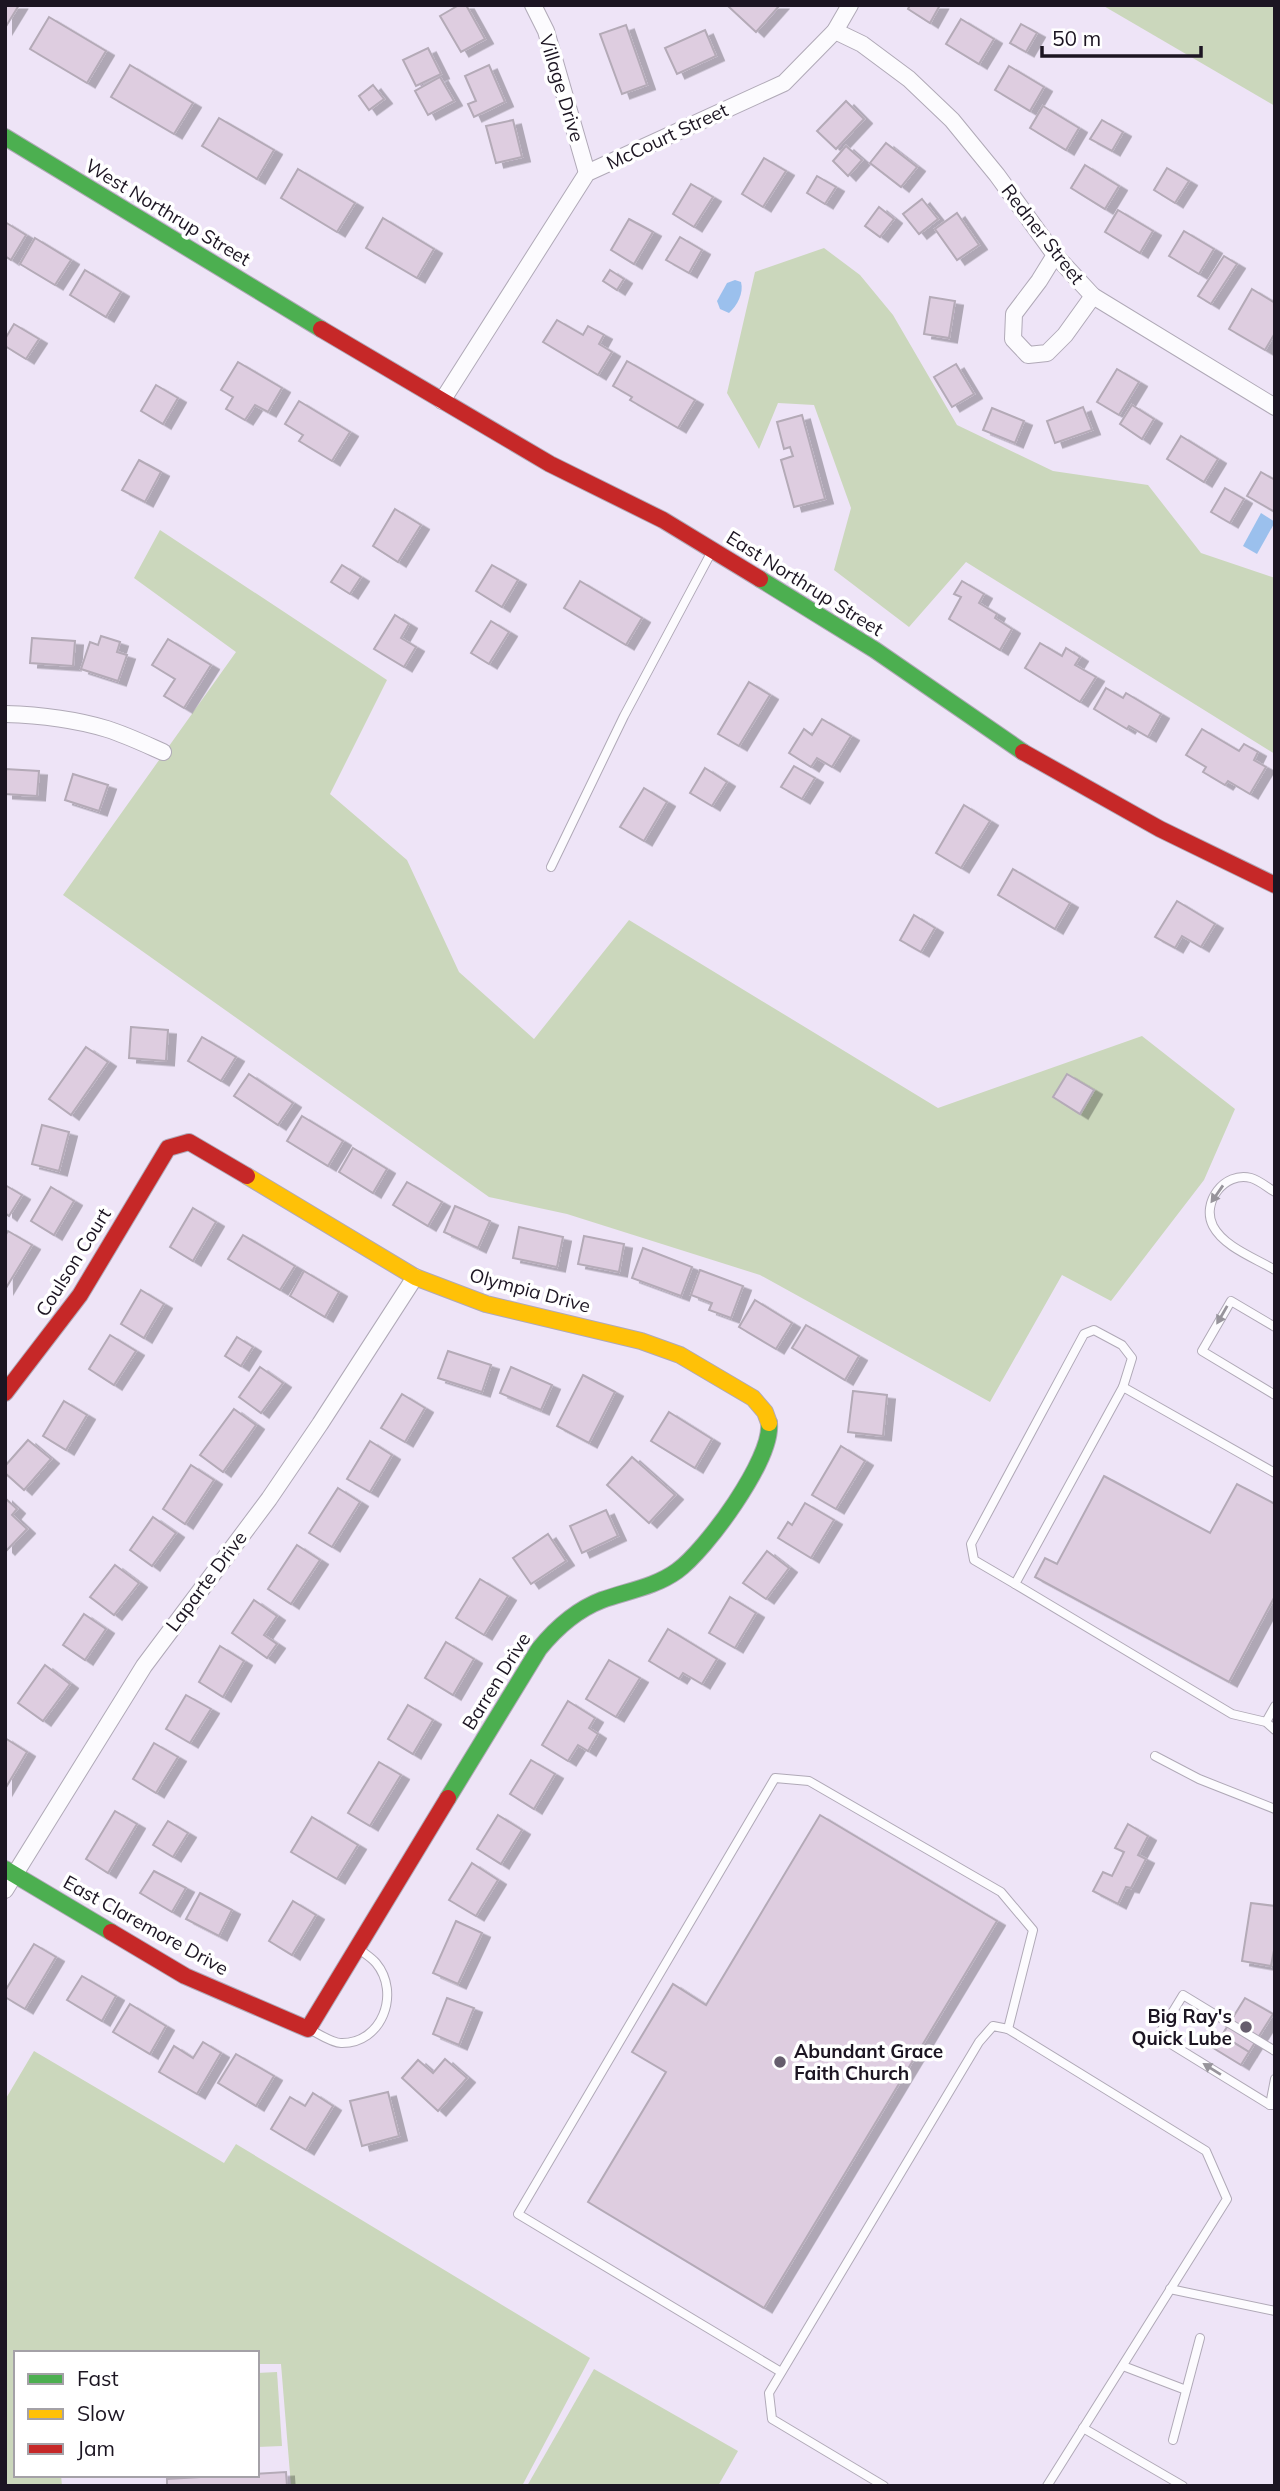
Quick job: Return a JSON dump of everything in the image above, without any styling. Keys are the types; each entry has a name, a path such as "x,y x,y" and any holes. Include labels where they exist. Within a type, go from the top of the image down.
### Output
{"street":[{"name":"Village Drive","path":"533,5 546,31 587,173"},
{"name":"McCourt Street","path":"442,401 587,173 783,83 835,31 850,5"},
{"name":"Redner Street","path":"835,31 862,44 909,79 951,120 998,175 1055,255 1093,296 1275,407"},
{"name":"West Northrup Street","path":"5,137 309,322"},
{"path":"1055,255 1014,314 1013,339 1028,355 1047,353 1065,335 1093,296"},
{"name":"East Northrup Street","path":"309,322 550,464 663,520 713,550 874,650 1021,751 1160,829 1275,885"},
{"path":"5,715 35,715 109,729 163,752"},
{"name":"Olympia Drive","path":"169,1148 189,1143 415,1277 486,1304 641,1340 680,1355 753,1398 763,1407 769,1419"},
{"name":"Coulson Court","path":"5,1394 80,1295 169,1148"},
{"name":"Laparte Drive","path":"5,1890 10,1872 144,1666 283,1477 415,1277"},
{"name":"Barren Drive","path":"308,2029 359,1949 539,1648 555,1628 577,1612 600,1601 657,1582 699,1553 718,1530 767,1447 769,1419"},
{"name":"East Claremore Drive","path":"10,1872 186,1976 308,2029"}],"lane":[{"path":"551,867 624,716 713,550"},
{"path":"1275,1192 1250,1178 1233,1180 1221,1186 1211,1201 1209,1213 1213,1226 1223,1239 1275,1270"},
{"path":"1275,1327 1231,1301 1202,1350 1275,1395"},
{"path":"1015,1584 1123,1387 1132,1358 1122,1345 1094,1329 1084,1334 971,1544 974,1560 1232,1714 1266,1722 1275,1730"},
{"path":"1123,1387 1275,1473"},
{"path":"1266,1722 1275,1706"},
{"path":"1155,1756 1199,1779 1275,1809"},
{"path":"781,2372 519,2214 775,1778 809,1781 1001,1892 1032,1930 1008,2029"},
{"path":"308,2029 339,2043 366,2038 383,2019 388,1989 377,1963 359,1949"},
{"path":"1275,2051 1183,1995 1158,2035 1272,2105 1275,2079"},
{"path":"884,2486 772,2419 769,2393 979,2042 993,2026 1008,2029 1206,2151 1227,2199 1047,2486"},
{"path":"1170,2289 1275,2311"},
{"path":"1173,2440 1200,2339"},
{"path":"1123,2365 1186,2390"},
{"path":"1083,2428 1183,2486"}],"green space":[{"path":"1102,5 1275,5 1275,106"},
{"path":"824,248 860,275 893,315 957,425 1053,471 1148,485 1201,553 1275,578 1275,754 966,562 909,627 834,570 851,508 814,405 778,403 759,449 727,393 755,272"},
{"path":"160,530 387,680 330,794 407,860 459,972 534,1039 629,920 938,1108 1142,1036 1235,1109 1204,1180 1111,1301 1062,1275 990,1402 760,1275 567,1214 489,1197 63,895 236,652 134,578"},
{"path":"34,2051 224,2163 236,2144 590,2358 522,2486 291,2486 281,2364 259,2364 259,2351 14,2351 14,2477 61,2477 62,2486 5,2486 5,2100"},
{"path":"594,2369 738,2451 718,2486 527,2486"},
{"path":"277,2372 282,2446 259,2447 259,2373"}],"water":[{"path":"735,280 741,282 742,291 729,313 720,309 717,301 727,283"},
{"path":"1261,513 1275,522 1257,554 1243,546"}],"building":[{"path":"5,5 19,5 5,28"},
{"path":"459,5 466,5 485,39 461,52 440,16"},
{"path":"780,5 756,32 729,7"},
{"path":"910,5 940,5 930,23 908,9"},
{"path":"49,17 106,51 87,83 30,49"},
{"path":"961,19 994,39 979,64 946,44"},
{"path":"1021,24 1037,33 1026,52 1010,43"},
{"path":"626,25 647,85 622,94 600,34"},
{"path":"705,30 716,56 677,74 665,48"},
{"path":"428,48 441,74 416,86 403,60"},
{"path":"130,65 193,103 174,134 111,97"},
{"path":"489,65 505,102 474,117 468,104 476,101 465,76"},
{"path":"1009,66 1044,87 1030,111 995,90"},
{"path":"440,77 454,101 428,115 415,91"},
{"path":"373,85 384,99 369,110 359,96"},
{"path":"846,101 864,119 836,149 817,131"},
{"path":"1043,106 1079,128 1066,150 1030,128"},
{"path":"219,118 274,150 257,179 202,146"},
{"path":"513,120 522,157 496,163 486,126"},
{"path":"1102,120 1123,132 1112,151 1090,139"},
{"path":"886,143 917,167 901,187 870,163"},
{"path":"846,146 862,160 848,176 833,161"},
{"path":"764,158 786,171 763,207 742,194"},
{"path":"1085,165 1119,186 1105,209 1071,188"},
{"path":"1167,168 1189,181 1175,203 1154,190"},
{"path":"298,169 355,203 337,232 281,198"},
{"path":"817,176 836,187 825,204 807,193"},
{"path":"691,184 713,197 694,227 673,214"},
{"path":"922,199 938,219 919,234 903,214"},
{"path":"879,207 894,219 880,237 865,226"},
{"path":"1118,210 1153,231 1140,253 1105,232"},
{"path":"957,213 979,245 957,260 935,229"},
{"path":"383,218 434,249 417,278 366,248"},
{"path":"629,219 653,232 634,264 611,250"},
{"path":"5,222 26,235 11,260 5,256"},
{"path":"1184,231 1214,249 1199,274 1169,256"},
{"path":"680,237 702,250 689,273 666,260"},
{"path":"35,238 71,260 55,285 20,264"},
{"path":"1224,256 1237,264 1211,304 1198,296"},
{"path":"85,270 121,292 106,317 70,295"},
{"path":"610,270 624,279 617,290 603,281"},
{"path":"1252,289 1275,303 1275,333 1265,350 1229,329"},
{"path":"930,297 955,301 949,338 924,334"},
{"path":"557,320 583,335 588,326 604,335 599,344 612,352 598,375 543,342"},
{"path":"14,324 39,339 26,359 5,346 5,339"},
{"path":"627,361 695,400 678,428 630,400 632,397 613,386"},
{"path":"238,362 282,388 268,412 255,405 245,420 226,409 233,397 221,390"},
{"path":"956,364 974,394 952,407 934,377"},
{"path":"1117,369 1139,382 1119,415 1097,402"},
{"path":"156,385 178,398 163,424 141,411"},
{"path":"299,401 350,432 332,461 299,441 303,435 285,424"},
{"path":"1132,405 1154,419 1142,439 1120,424"},
{"path":"1083,407 1092,430 1055,443 1047,421"},
{"path":"992,408 1024,421 1015,443 983,430"},
{"path":"802,415 825,499 794,507 781,460 793,456 790,447 784,449 777,422"},
{"path":"1181,436 1218,459 1204,482 1167,459"},
{"path":"139,460 161,472 145,502 122,490"},
{"path":"1261,472 1275,480 1275,512 1247,496"},
{"path":"1225,488 1244,499 1230,523 1211,512"},
{"path":"395,509 421,525 398,562 373,546"},
{"path":"342,565 361,577 350,594 331,582"},
{"path":"492,565 518,580 502,607 476,591"},
{"path":"580,581 642,618 626,645 564,608"},
{"path":"962,581 984,594 979,603 997,614 995,618 1012,629 1000,650 949,619 961,597 954,594"},
{"path":"395,615 409,624 401,638 416,647 404,667 374,649"},
{"path":"491,621 509,632 489,664 471,653"},
{"path":"101,636 120,642 117,652 127,655 118,681 81,669 90,642 98,645"},
{"path":"32,638 75,641 73,666 30,663"},
{"path":"168,639 211,665 184,708 164,696 175,679 152,665"},
{"path":"1040,643 1062,656 1066,648 1080,657 1075,665 1096,677 1080,702 1025,668"},
{"path":"749,682 770,695 739,746 718,734"},
{"path":"1106,688 1123,698 1126,693 1161,714 1148,737 1129,726 1127,729 1094,709"},
{"path":"822,719 851,736 832,767 817,758 811,767 789,753 804,729 812,735"},
{"path":"1202,729 1239,751 1244,744 1258,752 1254,760 1266,767 1250,794 1228,781 1225,785 1203,772 1206,767 1186,755"},
{"path":"794,766 815,778 802,799 781,787"},
{"path":"705,768 727,782 712,806 690,793"},
{"path":"5,769 39,771 37,796 5,794"},
{"path":"73,774 108,785 99,811 65,800"},
{"path":"644,788 667,802 644,841 620,827"},
{"path":"964,805 990,821 961,868 936,853"},
{"path":"1013,869 1070,903 1055,929 998,895"},
{"path":"1177,901 1215,924 1201,947 1182,936 1175,948 1155,937"},
{"path":"914,915 935,928 921,952 900,940"},
{"path":"131,1027 168,1030 166,1061 129,1058"},
{"path":"202,1037 236,1057 221,1081 188,1061"},
{"path":"86,1047 108,1062 71,1115 49,1099"},
{"path":"249,1074 293,1103 278,1125 234,1096"},
{"path":"1067,1074 1094,1090 1080,1114 1053,1097"},
{"path":"302,1116 343,1141 328,1166 287,1141"},
{"path":"42,1125 69,1132 59,1171 32,1164"},
{"path":"353,1148 387,1169 373,1193 339,1172"},
{"path":"407,1182 442,1202 428,1226 393,1205"},
{"path":"5,1185 22,1195 9,1216 5,1213"},
{"path":"51,1187 74,1201 54,1235 31,1221"},
{"path":"455,1206 490,1221 478,1248 444,1232"},
{"path":"193,1208 216,1222 193,1261 170,1247"},
{"path":"519,1227 563,1237 557,1267 513,1258"},
{"path":"8,1231 32,1245 6,1288 5,1236"},
{"path":"243,1235 295,1266 280,1290 228,1259"},
{"path":"584,1236 624,1244 619,1272 578,1264"},
{"path":"643,1248 692,1267 681,1296 632,1278"},
{"path":"700,1270 743,1286 731,1318 709,1310 712,1303 691,1295"},
{"path":"304,1271 339,1292 325,1317 290,1296"},
{"path":"141,1290 164,1304 144,1338 121,1324"},
{"path":"755,1300 792,1323 776,1349 739,1327"},
{"path":"806,1325 859,1356 845,1380 792,1348"},
{"path":"110,1335 136,1351 114,1385 89,1369"},
{"path":"237,1337 253,1347 241,1366 225,1356"},
{"path":"448,1351 491,1365 482,1392 438,1378"},
{"path":"260,1367 283,1383 261,1413 239,1397"},
{"path":"511,1367 552,1385 541,1410 500,1393"},
{"path":"583,1375 615,1392 589,1443 557,1426"},
{"path":"853,1391 887,1395 883,1436 848,1432"},
{"path":"402,1394 425,1408 405,1442 381,1428"},
{"path":"64,1401 87,1415 66,1450 43,1436"},
{"path":"234,1409 256,1425 223,1472 200,1455"},
{"path":"669,1412 712,1439 695,1468 651,1441"},
{"path":"28,1440 51,1459 24,1490 5,1473 5,1466"},
{"path":"370,1441 392,1455 370,1492 347,1479"},
{"path":"841,1446 865,1461 836,1509 812,1495"},
{"path":"632,1457 675,1495 649,1523 607,1485"},
{"path":"191,1465 214,1480 185,1524 163,1509"},
{"path":"1104,1476 1210,1533 1237,1484 1275,1504 1275,1596 1229,1682 1035,1577 1045,1558 1057,1564"},
{"path":"338,1488 360,1502 332,1547 309,1533"},
{"path":"5,1498 17,1509 12,1515 27,1529 7,1550 5,1548"},
{"path":"805,1503 834,1520 811,1558 778,1538 788,1522 792,1525"},
{"path":"606,1510 618,1536 582,1553 570,1526"},
{"path":"153,1517 176,1533 152,1566 130,1550"},
{"path":"548,1534 566,1561 531,1584 513,1558"},
{"path":"297,1545 320,1560 291,1604 268,1589"},
{"path":"767,1551 789,1568 766,1599 743,1583"},
{"path":"115,1565 139,1583 114,1615 90,1597"},
{"path":"480,1579 508,1596 484,1635 456,1618"},
{"path":"730,1597 756,1613 735,1648 709,1633"},
{"path":"254,1600 277,1616 264,1635 277,1644 267,1658 232,1633"},
{"path":"84,1614 106,1629 85,1660 63,1645"},
{"path":"668,1629 717,1659 702,1684 683,1673 679,1679 649,1661"},
{"path":"446,1642 474,1659 453,1695 425,1678"},
{"path":"220,1646 244,1661 223,1697 199,1682"},
{"path":"609,1660 640,1678 616,1717 586,1699"},
{"path":"45,1665 70,1684 43,1721 18,1703"},
{"path":"186,1695 211,1709 190,1743 166,1729"},
{"path":"568,1701 595,1718 589,1728 598,1734 588,1751 578,1745 568,1761 542,1745"},
{"path":"408,1705 433,1720 413,1754 388,1739"},
{"path":"5,1738 27,1752 5,1789"},
{"path":"154,1743 178,1757 156,1793 133,1779"},
{"path":"531,1760 555,1774 534,1809 510,1794"},
{"path":"379,1762 401,1775 370,1826 348,1813"},
{"path":"115,1811 137,1824 108,1873 86,1859"},
{"path":"498,1815 522,1830 501,1864 477,1849"},
{"name":"Abundant Grace Faith Church","path":"820,1815 997,1921 764,2308 588,2202 666,2072 632,2052 673,1984 706,2005"},
{"path":"312,1817 358,1845 337,1879 291,1852"},
{"path":"168,1821 188,1833 173,1857 153,1845"},
{"path":"1128,1824 1148,1836 1138,1855 1146,1859 1131,1888 1126,1887 1118,1904 1093,1891 1103,1872 1112,1876 1124,1852 1115,1848"},
{"path":"472,1863 498,1880 476,1916 449,1900"},
{"path":"154,1871 186,1888 172,1912 140,1893"},
{"path":"200,1893 232,1910 219,1936 186,1919"},
{"path":"293,1901 316,1915 292,1955 269,1941"},
{"path":"1251,1903 1275,1906 1275,1945 1271,1966 1242,1961"},
{"path":"456,1921 482,1933 458,1984 433,1973"},
{"path":"34,1944 56,1957 25,2009 5,1997 5,1991"},
{"path":"82,1976 116,1996 102,2021 67,2000"},
{"path":"447,1998 474,2008 459,2045 433,2034"},
{"path":"1245,1998 1273,2014 1249,2052 1222,2035"},
{"path":"130,2004 166,2026 150,2054 113,2032"},
{"path":"1218,2033 1249,2052 1241,2065 1210,2046"},
{"path":"203,2042 221,2053 197,2094 159,2072 174,2046 193,2058"},
{"path":"236,2054 274,2076 256,2106 218,2083"},
{"path":"445,2059 467,2078 438,2111 402,2078 418,2060 433,2073"},
{"path":"388,2092 399,2136 362,2146 350,2101"},
{"path":"313,2093 333,2106 306,2150 271,2129 290,2097 305,2106"},
{"path":"286,2472 287,2486 167,2486 167,2479 259,2477 259,2474"}],"traffic: fast":[{"path":"5,137 321,329"},
{"path":"760,579 875,650 1023,752"},
{"path":"448,1798 539,1649 552,1634 575,1614 593,1604 650,1585 677,1571 704,1544 749,1480 767,1439 769,1423"},
{"path":"5,1869 111,1932"}],"traffic: slow":[{"path":"247,1176 415,1277 486,1304 641,1341 680,1355 753,1398 765,1412 769,1423"}],"traffic: jam":[{"path":"321,329 550,464 663,520 760,579"},
{"path":"1023,752 1160,829 1275,885"},
{"path":"5,1393 80,1295 168,1148 189,1142 247,1176"},
{"path":"111,1932 185,1976 308,2029 448,1798"}],"place":[{"name":"Big Ray's Quick Lube","path":"1246,2027"},
{"name":"Abundant Grace Faith Church","path":"780,2062"}]}
